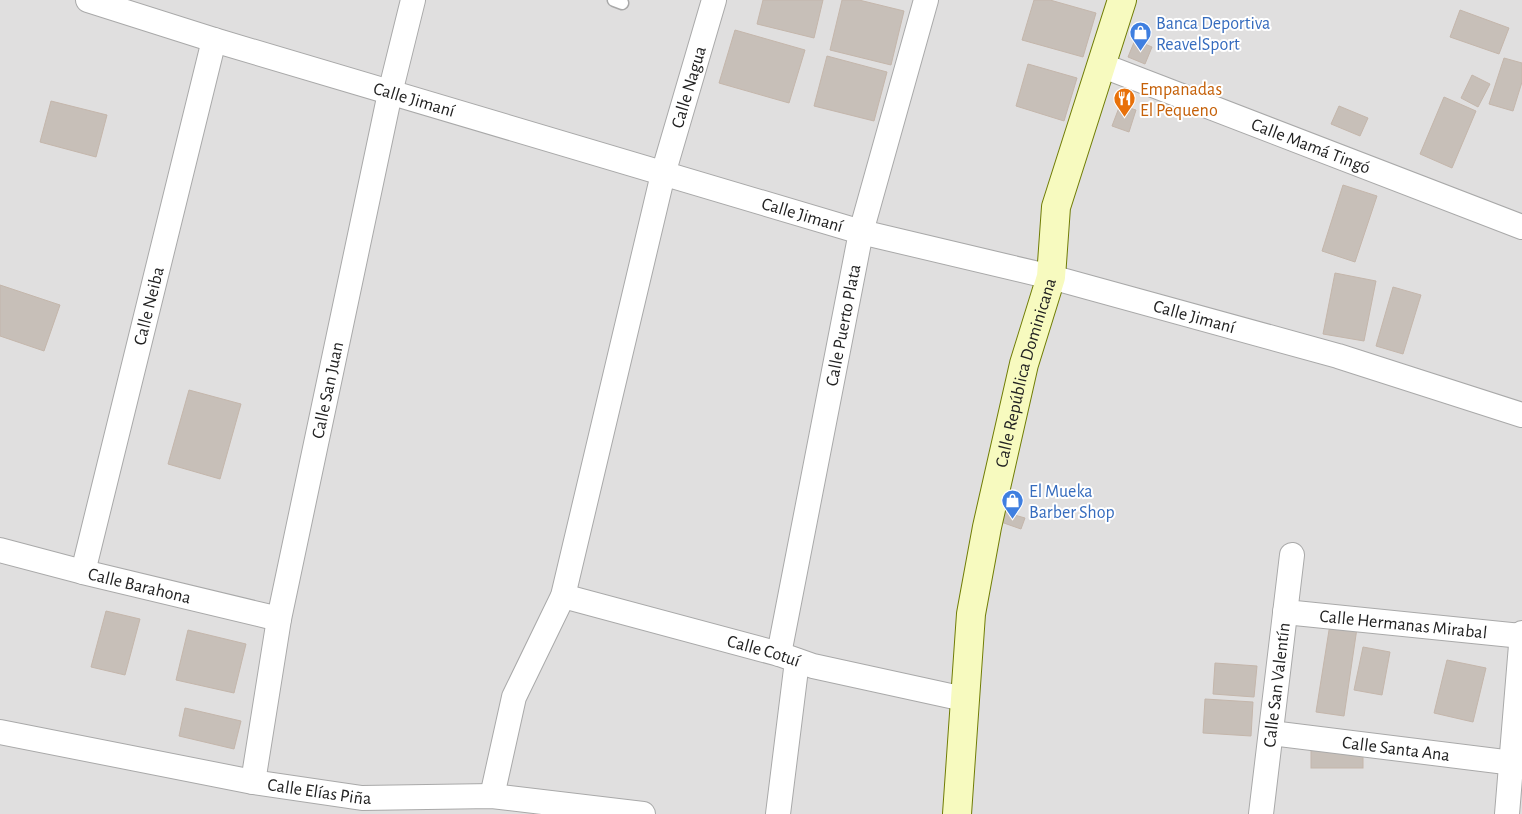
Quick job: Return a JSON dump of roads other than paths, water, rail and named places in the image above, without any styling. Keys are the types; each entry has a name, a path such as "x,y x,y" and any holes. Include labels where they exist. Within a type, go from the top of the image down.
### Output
{"street":[{"name":"Calle Jimaní","path":"88,0 390,93 861,232 1051,277 1338,356 1522,415"},
{"name":"Calle San Juan","path":"253,782 279,619 390,93 413,0"},
{"name":"Calle Nagua","path":"492,796 514,697 563,596 663,174 714,0"},
{"name":"Calle Puerto Plata","path":"778,814 788,658 861,232 926,0"},
{"name":"Calle República Dominicana","path":"957,814 971,614 987,527 1024,364 1051,277 1056,206 1122,0"},
{"name":"Calle Neiba","path":"83,572 214,40"},
{"name":"Calle Mamá Tingó","path":"1101,65 1522,227"},
{"name":"Calle Barahona","path":"0,550 279,619"},
{"name":"Calle San Valentín","path":"1261,814 1292,556"},
{"name":"Calle Cotuí","path":"563,596 813,666 964,699"},
{"name":"Calle Hermanas Mirabal","path":"1285,612 1522,635"},
{"path":"1507,814 1517,763 1522,635"},
{"name":"Calle Elías Piña","path":"0,732 253,782 362,798 492,796 643,814"},
{"name":"Calle Santa Ana","path":"1271,732 1517,763"}],"place":[{"name":"Banca Deportiva ReavelSport","path":"1140,52"},
{"name":"Empanadas El Pequeno","path":"1124,118"},
{"name":"El Mueka Barber Shop","path":"1013,520"}]}
